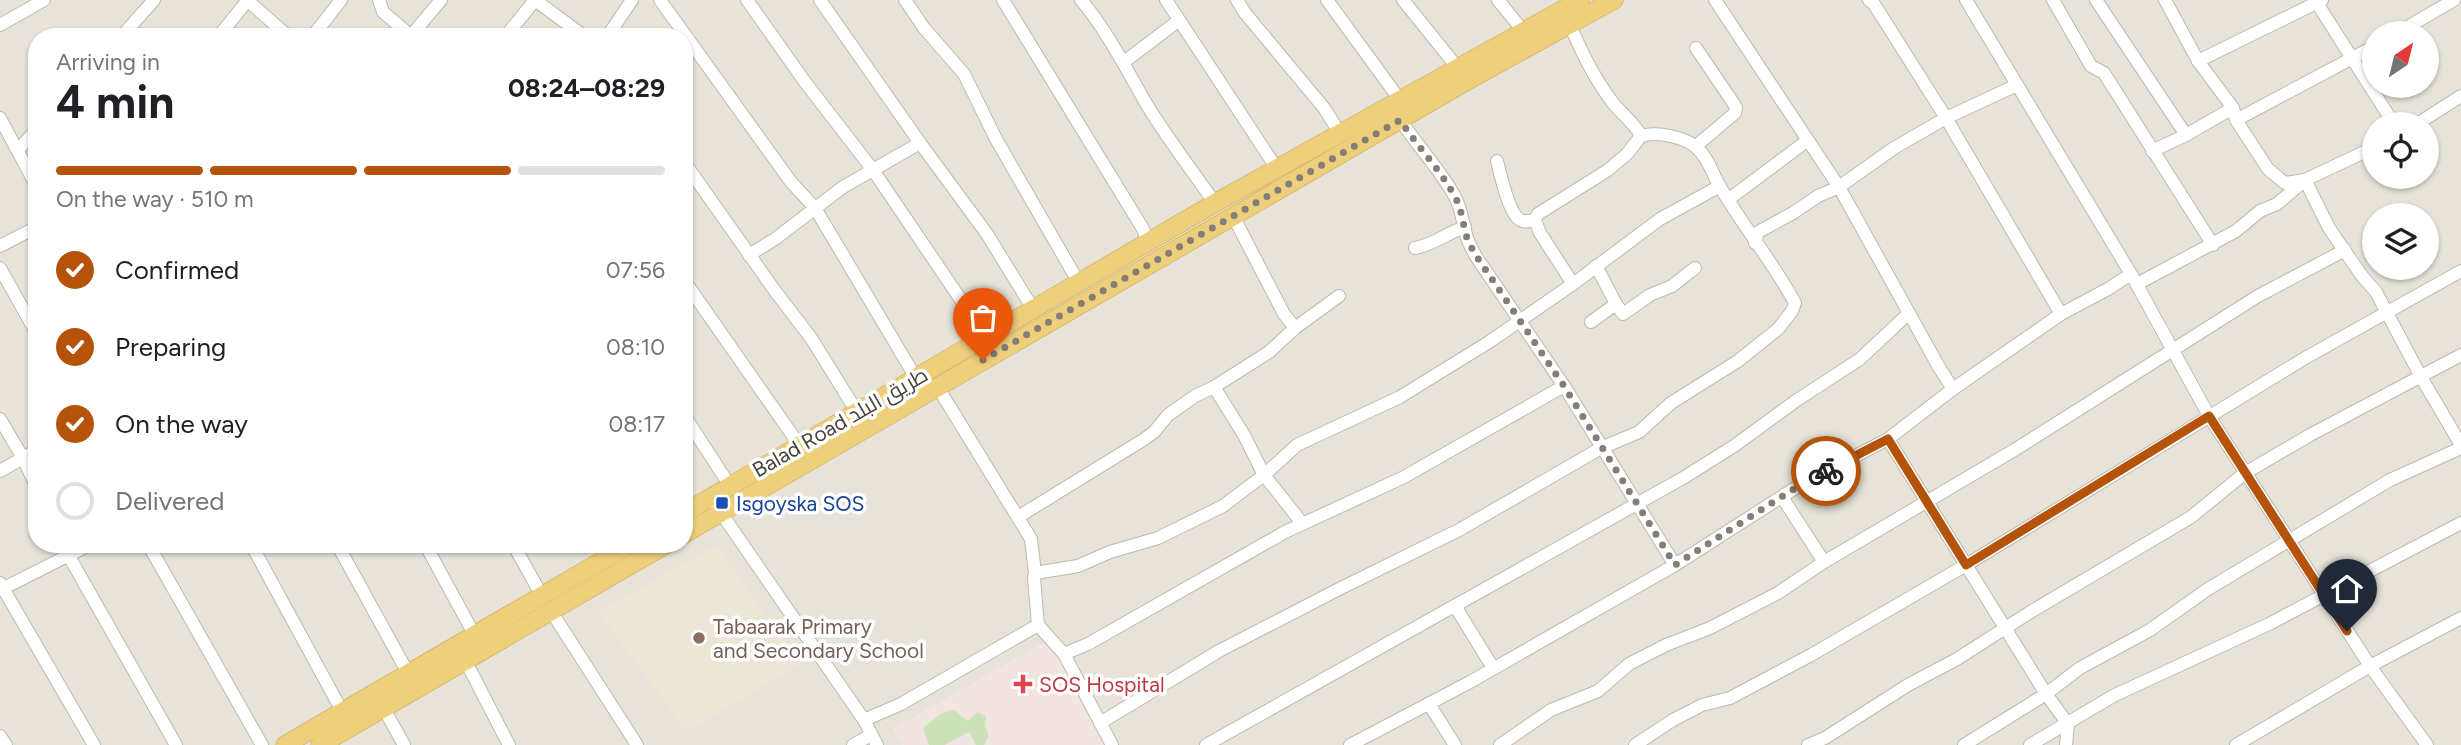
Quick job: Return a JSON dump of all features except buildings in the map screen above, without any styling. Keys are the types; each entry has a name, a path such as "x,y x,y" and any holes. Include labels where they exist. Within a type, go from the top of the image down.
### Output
{"highway":[{"name":"Balad Road طريق البلد","path":"693,526 730,486 1215,203 1580,0"},
{"name":"Balad Road طريق البلد","path":"693,511 715,505 937,386 1614,0"},
{"path":"320,745 465,660 618,553"},
{"path":"285,745 474,634 546,603 649,553"}],"street":[{"path":"0,25 20,6 44,0"},
{"path":"129,28 154,0"},
{"path":"225,28 247,0 279,28"},
{"path":"319,28 341,0"},
{"path":"379,0 383,12 401,28"},
{"path":"417,28 441,0"},
{"path":"512,28 535,0 573,28"},
{"path":"613,28 632,0"},
{"path":"660,0 680,28"},
{"path":"747,0 873,170 986,337"},
{"path":"820,0 920,144 987,234 1033,309"},
{"path":"905,0 923,29 964,74 996,139 1079,283"},
{"path":"1003,0 1143,229 1148,243"},
{"path":"1081,0 1124,62 1147,105 1215,203"},
{"path":"1166,0 1277,169"},
{"path":"1237,0 1324,108 1341,135"},
{"path":"1327,0 1400,100"},
{"path":"1403,0 1457,67"},
{"path":"1498,0 1524,32"},
{"path":"1715,0 1839,187 1953,389"},
{"path":"1869,0 1946,118 2061,314"},
{"path":"2053,0 2091,66 2104,73 2213,244"},
{"path":"2096,0 2186,135"},
{"path":"2165,0 2198,61 2268,169 2285,183 2305,180"},
{"path":"2418,21 2454,0"},
{"path":"2198,61 2318,1 2386,112"},
{"path":"1972,2 2017,85 2134,279 2209,416 2370,666 2427,745"},
{"path":"1124,62 1178,22"},
{"path":"1570,25 1590,70 1612,102 1629,123 1639,130 1641,136"},
{"path":"693,46 791,182 815,208 916,378"},
{"path":"1696,48 1736,107 1735,113 1696,146"},
{"path":"2152,151 2362,54"},
{"path":"1755,243 1759,232 1793,214 1818,196 1839,187 1894,148 1946,118 2017,85"},
{"path":"2436,112 2461,96"},
{"path":"0,118 28,169"},
{"path":"1400,120 1456,197 1463,214 1466,236 1475,254 1564,386 1675,565"},
{"path":"1100,723 1219,651 1458,530 1601,448 1639,432 1671,404 1738,361 1778,329 1793,311 1795,303 1789,292 1755,243 1696,146 1665,133 1641,136 1627,154 1608,170 1541,212 1535,220 1524,221 1515,215 1504,189 1497,161"},
{"path":"18,150 28,139"},
{"path":"1729,199 1808,140"},
{"path":"749,255 775,239 843,187 920,144"},
{"path":"1350,745 1429,704 1675,565 1782,496 1888,439 1953,389 2061,314 2213,244 2236,231 2260,211 2277,204 2305,180 2362,153"},
{"path":"693,175 811,338 858,412"},
{"path":"1964,745 2046,694 2080,668 2150,630 2208,589 2390,480 2461,446 2376,292 2329,228 2305,180"},
{"path":"1035,573 1078,566 1110,552 1158,538 1223,506 1264,475 1297,445 1400,397 1519,322 1660,219 1720,186"},
{"path":"1233,216 1284,314 1295,328"},
{"path":"1535,220 1540,233 1573,284"},
{"path":"1415,248 1423,247 1451,231 1465,227"},
{"path":"0,246 28,232"},
{"path":"1500,745 1551,710 1598,691 1629,664 1666,645 1710,628 1778,593 1824,562 2173,351 2258,296 2345,250"},
{"path":"1596,266 1623,314 1650,295 1672,286 1695,268"},
{"path":"0,268 28,318"},
{"path":"1635,745 1672,720 1702,705 1730,698 1760,684 1966,565 2305,358 2461,271"},
{"path":"693,293 800,446"},
{"path":"1017,517 1143,440 1154,432 1168,415 1269,352 1295,328 1339,296"},
{"path":"1591,321 1616,304"},
{"path":"1206,745 1636,505 1734,446 1860,359 1909,313"},
{"path":"1808,745 1825,738 1908,685 1957,659 2190,517 2245,474 2309,435 2461,355"},
{"path":"937,386 1031,539 1038,625 1063,654 1112,745"},
{"path":"1063,654 1108,633 1301,523 1404,477 1564,386"},
{"path":"1214,387 1244,435 1264,475 1301,523"},
{"path":"0,419 28,469"},
{"path":"693,429 730,486"},
{"path":"1888,439 2046,694 2068,724 2066,745"},
{"path":"0,471 28,455"},
{"path":"1782,496 1824,562"},
{"path":"715,505 864,720 874,740 853,745"},
{"path":"2030,745 2115,695 2269,624 2461,523"},
{"path":"65,553 176,745"},
{"path":"74,553 1,587 94,745"},
{"path":"153,553 262,745"},
{"path":"256,553 342,711"},
{"path":"342,553 408,673"},
{"path":"430,553 474,634"},
{"path":"518,553 546,603 637,745"},
{"path":"1455,606 1493,668"},
{"path":"2236,745 2370,666 2461,618"},
{"path":"864,720 901,704 1038,625"},
{"path":"465,660 509,745"},
{"path":"1429,704 1455,745"},
{"path":"383,707 404,745"},
{"path":"0,736 6,745"}],"shaded area":[{"path":"0,0 2461,0 2461,745 0,745"},
{"name":"Tabaarak Primary and Secondary School","path":"716,545 800,664 687,732 598,612"},
{"name":"SOS Hospital","path":"1049,639 1110,745 902,745 893,729"}],"green space":[{"path":"954,710 967,721 978,712 986,717 985,726 989,736 984,745 976,745 969,732 945,745 929,745 923,728 941,714"}],"way so far":[{"path":"983,360 1400,120 1456,197 1463,214 1466,236 1475,254 1564,386 1675,565 1826,471"}],"place":[{"name":"Isgoyska SOS","path":"722,503"},
{"name":"Tabaarak Primary and Secondary School","path":"699,638"},
{"name":"SOS Hospital","path":"1023,684"}],"route":[{"path":"1826,471 1888,439 1966,565 2209,416 2347,631"}]}
